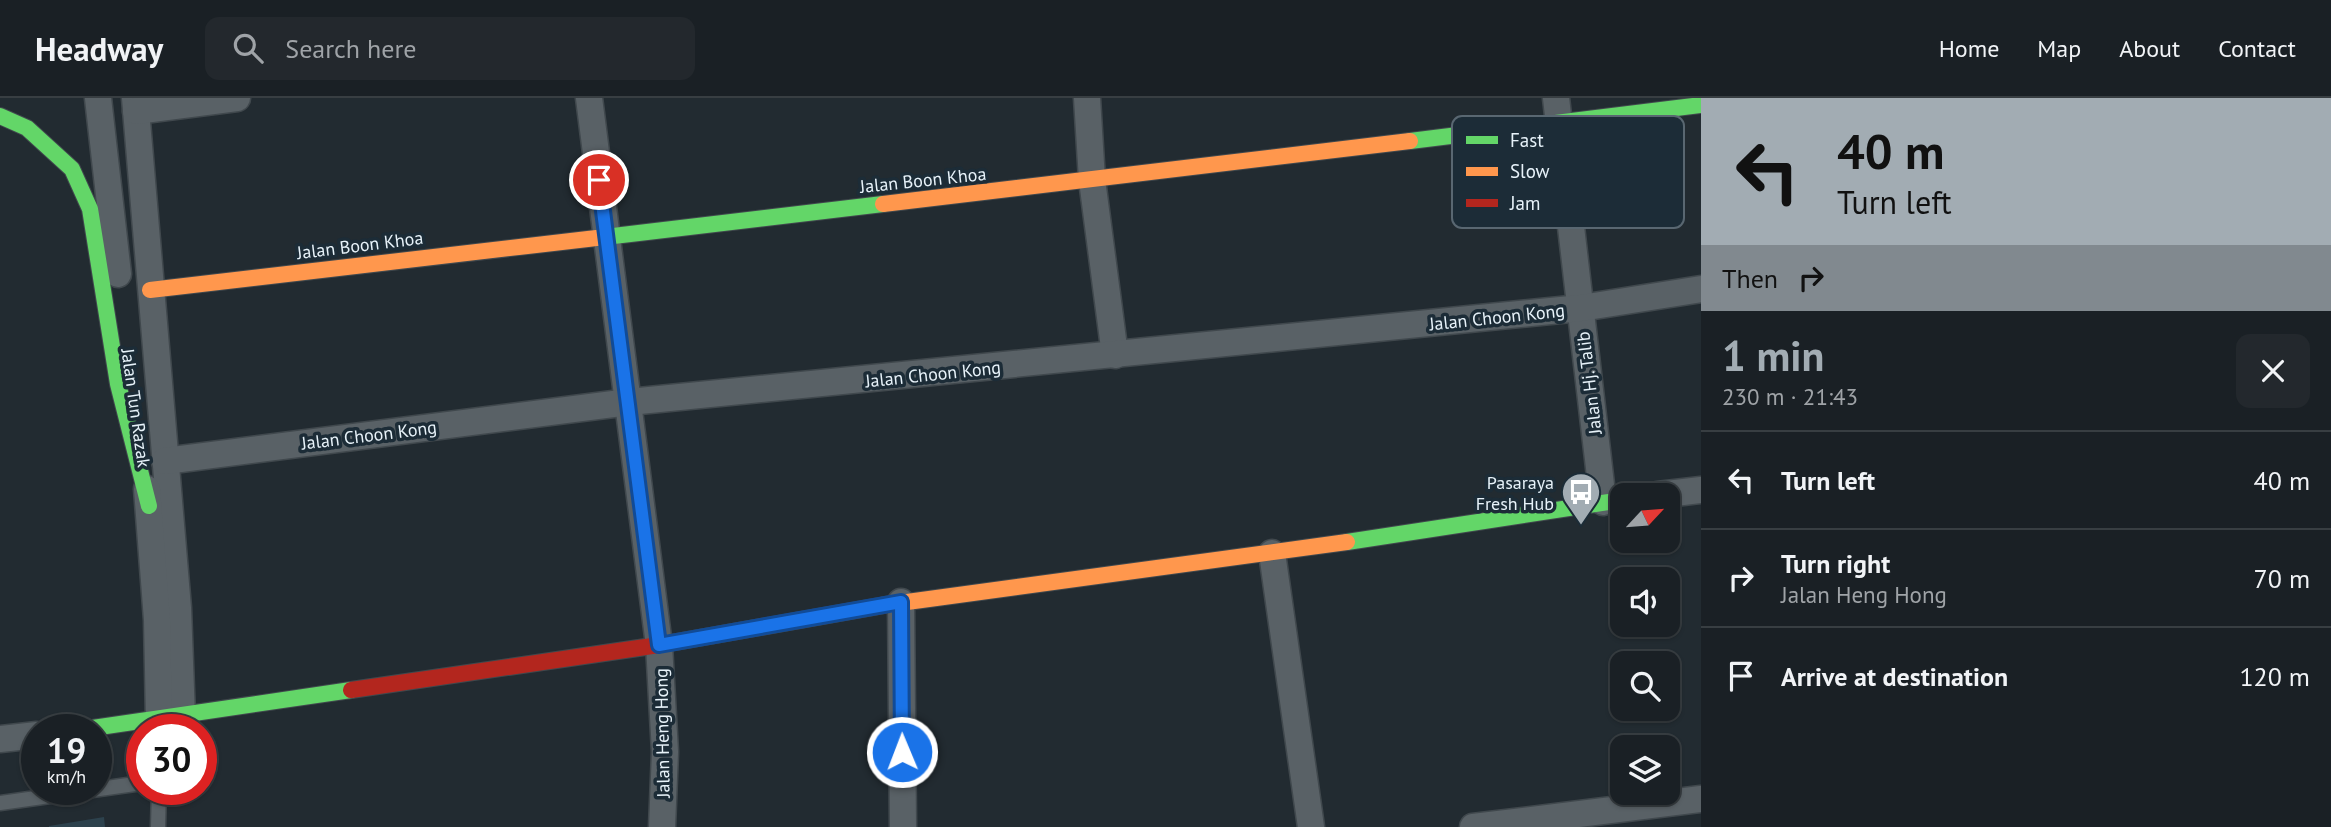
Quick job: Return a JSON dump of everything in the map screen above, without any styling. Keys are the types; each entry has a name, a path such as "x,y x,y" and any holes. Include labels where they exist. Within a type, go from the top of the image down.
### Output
{"main road":[{"name":"Jalan Boon Khoa","path":"1517,116 1557,110 1701,105"},
{"path":"0,116 27,128 72,169 90,209 118,384 149,506"},
{"name":"Jalan Boon Khoa","path":"150,290 1092,180 1452,126"},
{"path":"214,714 433,677 659,645 901,602 1272,553 1610,501"}],"street":[{"name":"Jalan Tun Razak","path":"98,98 149,506 166,714"},
{"path":"135,104 237,98"},
{"name":"Jalan Heng Hong","path":"589,98 659,645 665,752 662,827"},
{"path":"1087,98 1092,180 1115,355"},
{"name":"Jalan Tun Razak","path":"135,104 177,608 168,714"},
{"name":"Jalan Hj. Talib","path":"1571,228 1580,308 1610,489"},
{"name":"Jalan Choon Kong","path":"165,461 629,402 1580,308 1701,289"},
{"path":"1680,492 1701,490"},
{"path":"1272,553 1311,827"},
{"path":"901,602 903,827"},
{"path":"0,740 21,737"},
{"path":"1473,827 1701,799"}],"lane":[{"path":"0,803 126,785"},
{"path":"158,827 159,805"}],"building":[{"path":"104,817 105,827 49,827 49,826"}],"traffic: fast":[{"path":"1612,116 1701,105"},
{"path":"0,116 27,128 72,169 90,209 118,384 149,506"},
{"path":"1410,141 1452,136"},
{"path":"605,237 883,204"},
{"path":"1347,542 1610,502"},
{"path":"112,725 351,690"}],"traffic: slow":[{"path":"883,204 1410,141"},
{"path":"150,290 605,237"},
{"path":"885,605 1347,542"}],"traffic: jam":[{"path":"351,690 659,645 885,605"}],"place":[{"name":"Pasaraya Fresh Hub","path":"1581,526"}],"route":[{"path":"599,180 659,645 901,602 902,752"}]}
